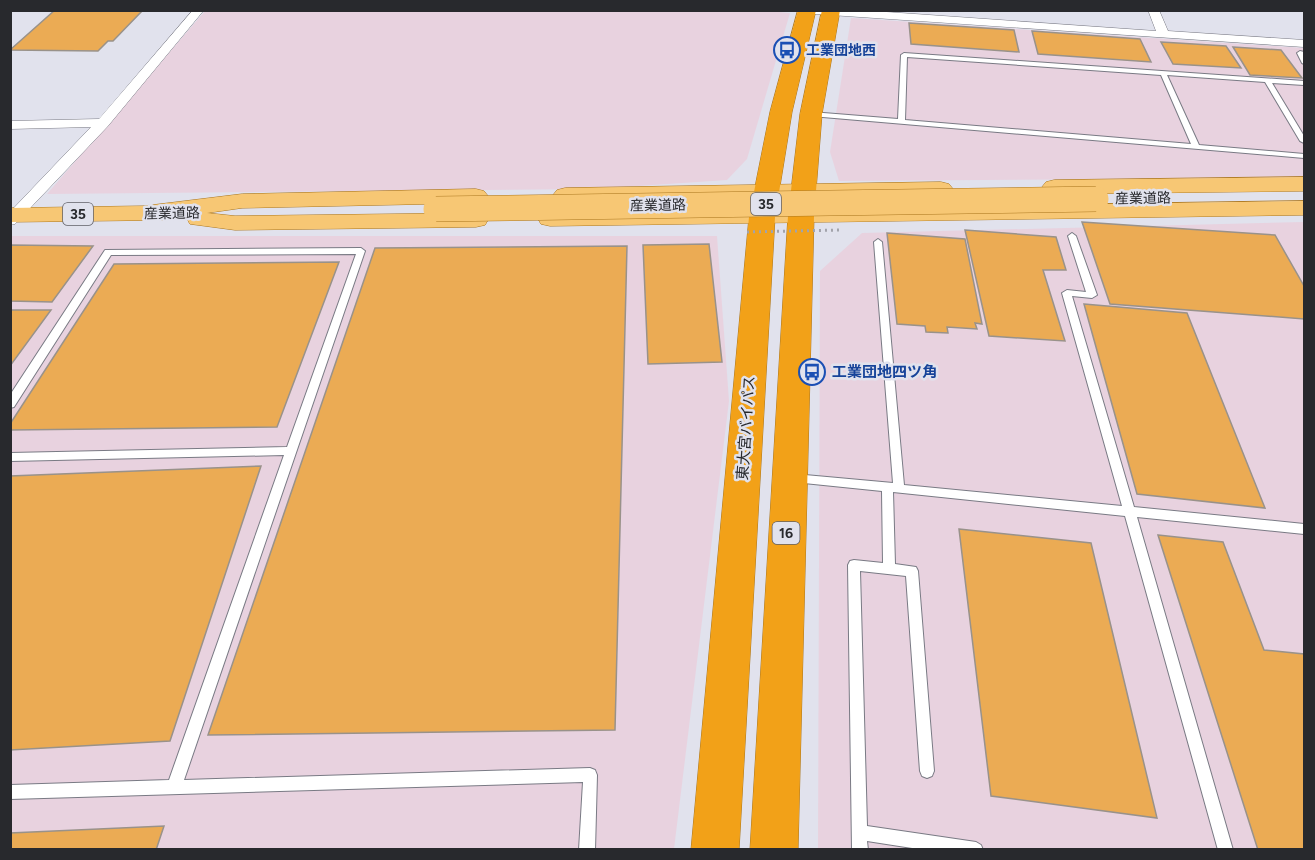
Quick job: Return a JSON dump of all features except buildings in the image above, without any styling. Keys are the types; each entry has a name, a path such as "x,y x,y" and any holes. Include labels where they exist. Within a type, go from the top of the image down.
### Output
{"highway":[{"name":"東大宮バイパス","path":"715,849 756,213 807,11"},
{"name":"16","path":"774,849 788,477 802,204 811,114 831,12"}],"main road":[{"name":"35","path":"145,213 235,223 756,213 802,204 1305,184"},
{"name":"産業道路","path":"12,217 435,208 1305,195"},
{"name":"35","path":"802,204 1305,208"}],"street":[{"path":"12,217 103,123 199,10"},
{"path":"801,10 946,16 1164,35 1305,44"},
{"path":"1153,10 1164,35"},
{"path":"10,125 103,123"}],"lane":[{"path":"1305,54 1300,53 1305,62"},
{"path":"901,121 904,55 1305,83"},
{"path":"1163,73 1196,147"},
{"path":"1267,80 1305,141"},
{"path":"811,114 1305,156"},
{"path":"1072,236 1092,294 1067,293 1226,849"},
{"path":"878,242 893,488 889,568"},
{"path":"10,404 108,252 361,251 174,787"},
{"path":"10,457 291,451"},
{"path":"788,477 1305,529"},
{"path":"860,849 854,565 912,571 927,771"},
{"path":"10,792 590,775 587,849"},
{"path":"860,832 976,849"}],"path":[{"path":"756,213 842,229"}],"shaded area":[{"path":"759,10 790,13 747,159 727,180 592,189 47,194 205,11"},
{"path":"851,18 1304,48 1304,178 839,181 830,152"},
{"path":"1304,222 1304,849 818,850 820,271 862,233"},
{"path":"10,236 717,236 729,401 674,849 11,849"}],"place":[{"name":"工業団地西","path":"787,50"},
{"name":"工業団地四ツ角","path":"812,372"}]}
